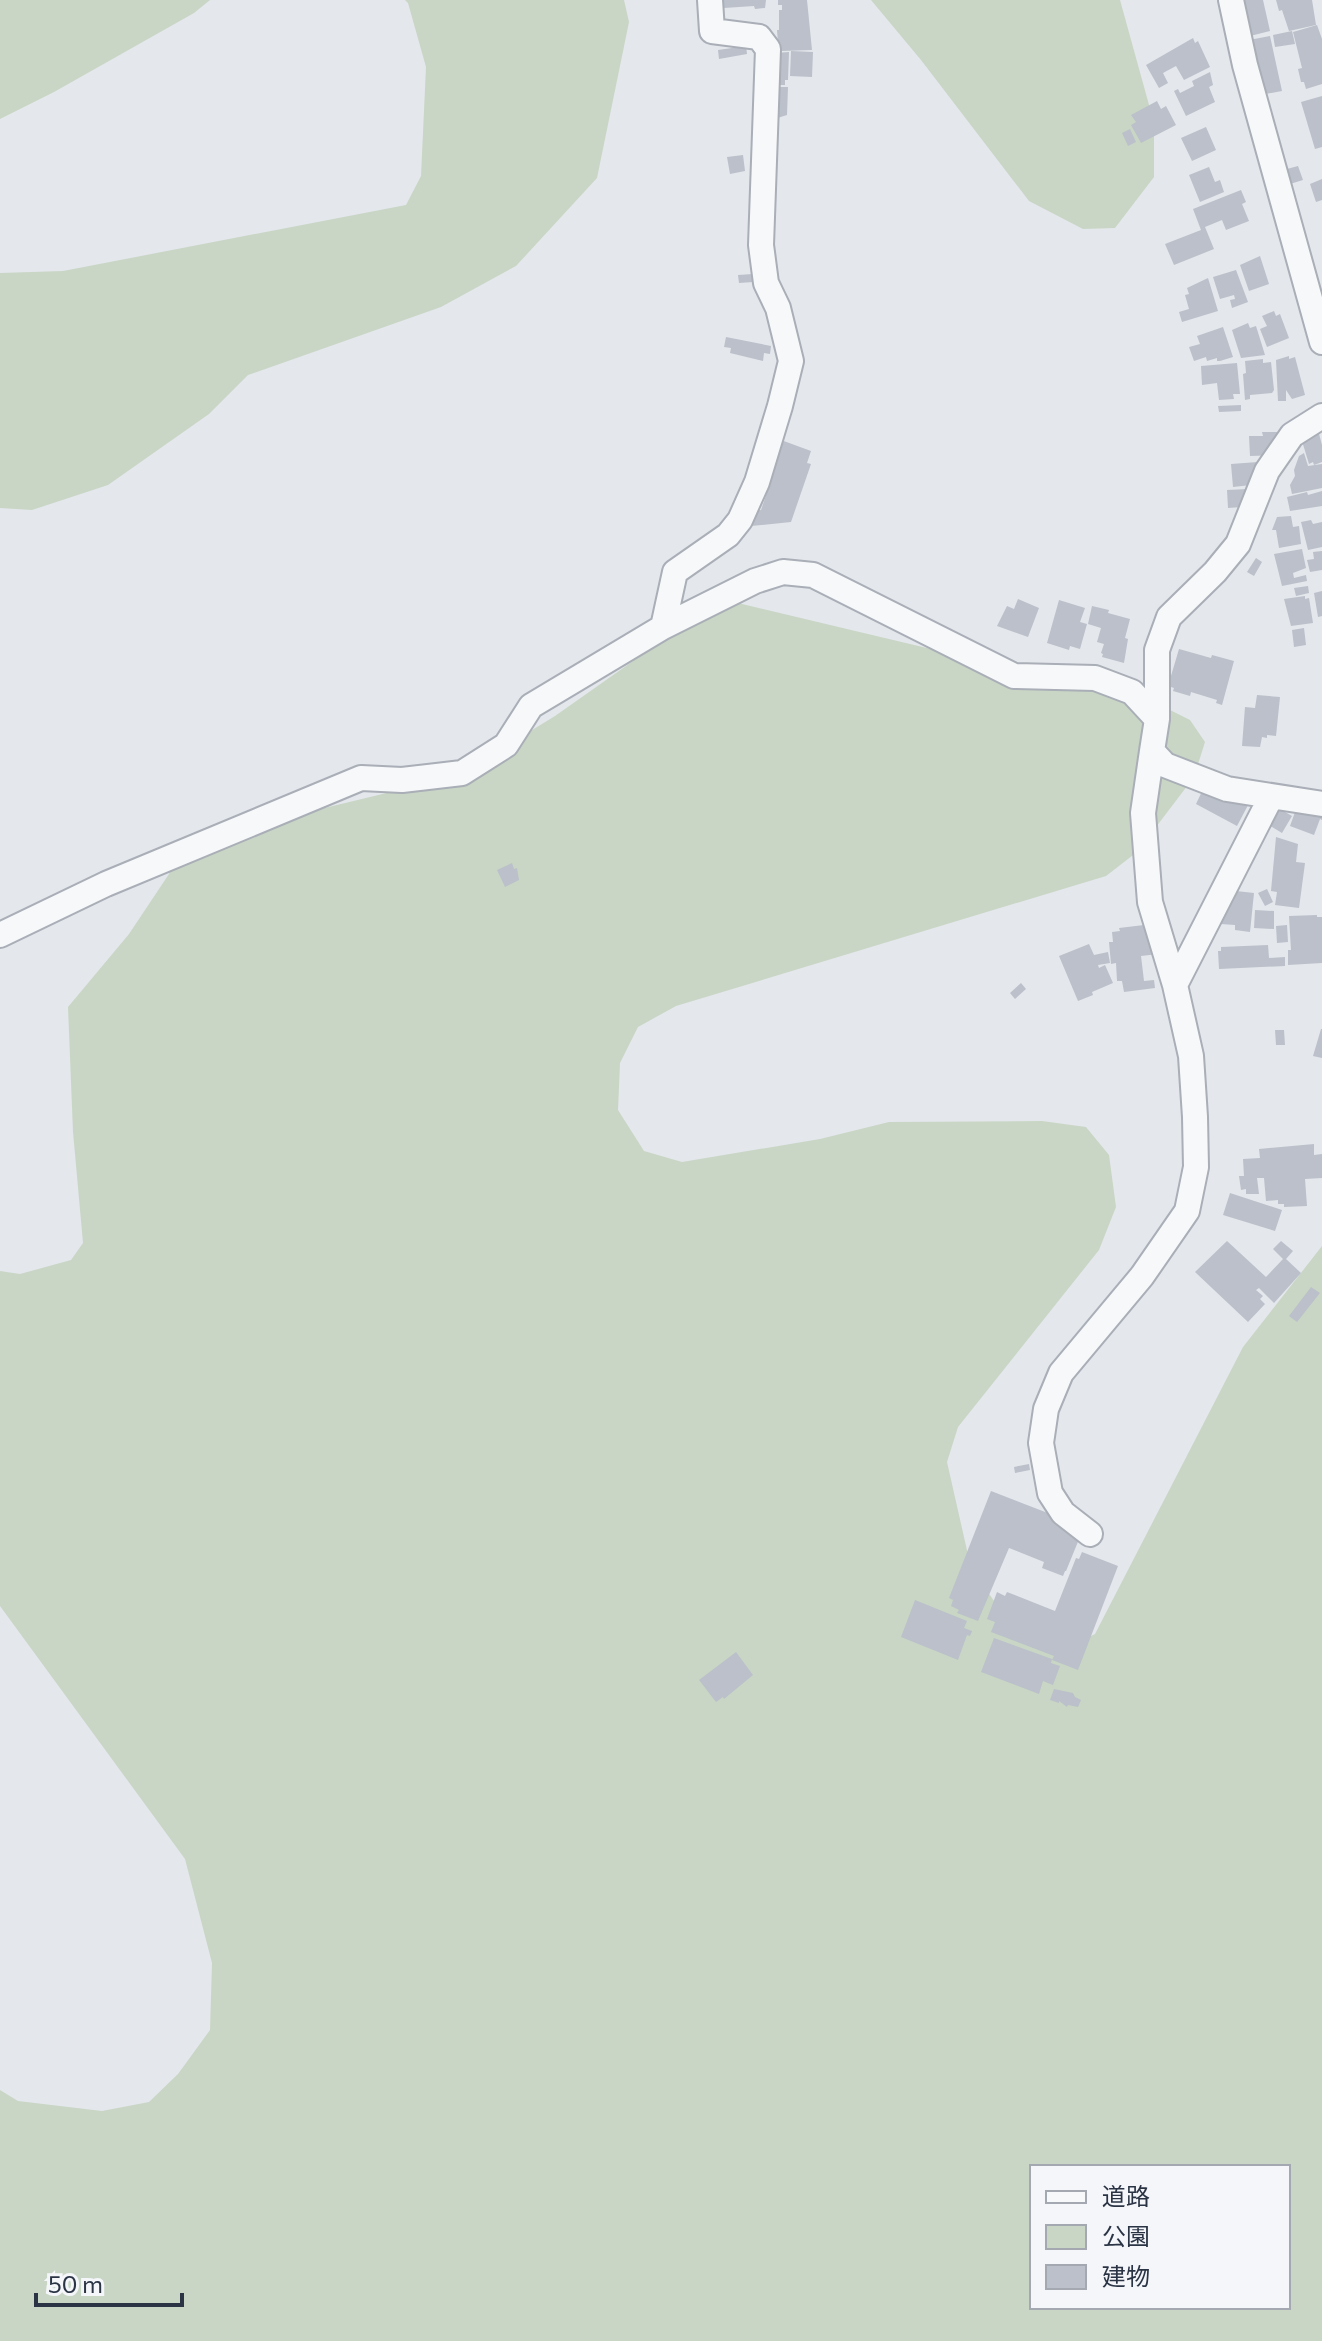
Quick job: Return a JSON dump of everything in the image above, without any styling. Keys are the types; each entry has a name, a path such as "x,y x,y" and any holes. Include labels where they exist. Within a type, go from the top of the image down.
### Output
{"street":[{"path":"663,627 675,572 728,535 740,520 757,482 791,361 778,308 766,283 761,245 768,49 759,37 712,31 710,0"},
{"path":"1231,0 1245,65 1322,342"},
{"path":"1090,1534 1063,1513 1050,1493 1041,1443 1046,1409 1061,1373 1142,1276 1187,1211 1196,1167 1191,1056 1175,985 1150,902 1143,813 1157,719 1157,650 1169,617 1215,572 1238,544 1267,471 1292,435 1322,416"},
{"path":"0,935 106,884 361,778 402,780 462,773 506,745 531,706 663,627 755,581 783,572 813,575 1014,676 1095,678 1132,692 1157,719"},
{"path":"1152,751 1165,765 1227,789 1322,804"},
{"path":"1175,985 1271,797"}],"green space":[{"path":"0,0 210,0 194,13 0,119"},
{"path":"405,0 624,0 629,22 597,178 516,266 441,307 248,375 209,414 108,485 32,510 0,508 0,273 63,271 406,205 421,176 426,67"},
{"path":"871,0 1120,0 1154,123 1154,177 1115,228 1083,229 1029,201"},
{"path":"721,599 1154,702 1190,720 1205,742 1194,777 1137,852 1106,876 676,1006 638,1027 620,1063 618,1110 644,1151 682,1162 820,1139 889,1122 1042,1121 1086,1127 1109,1155 1116,1207 1099,1250 958,1427 947,1462 971,1568 1015,1631 1062,1651 1095,1634 1243,1347 1322,1246 1322,2341 0,2341 0,2090 18,2101 102,2111 149,2102 178,2074 210,2030 212,1963 185,1859 0,1606 0,1271 20,1274 71,1260 83,1243 73,1132 68,1007 129,934 169,874 175,844 457,776 555,716"}],"building":[{"path":"724,0 766,0 765,8 755,9 754,6 724,8"},
{"path":"778,0 807,0 812,50 781,51 777,30 782,5 778,5"},
{"path":"1226,0 1263,0 1270,31 1238,39"},
{"path":"1276,0 1312,0 1316,25 1289,31"},
{"path":"1317,25 1322,39 1322,84 1306,89 1298,69 1302,68 1293,32"},
{"path":"1292,31 1295,44 1275,47 1273,35"},
{"path":"1270,36 1282,91 1255,96 1244,41"},
{"path":"1193,38 1195,43 1198,41 1210,67 1184,80 1176,66 1163,73 1168,83 1159,88 1146,65"},
{"path":"746,46 747,54 719,59 718,50"},
{"path":"791,51 813,52 812,77 790,76"},
{"path":"789,52 785,85 769,85 775,53"},
{"path":"1210,72 1213,85 1209,87 1215,102 1186,116 1174,91 1178,89 1180,93 1194,86 1192,81"},
{"path":"772,87 788,87 787,115 771,120"},
{"path":"1322,96 1322,147 1315,149 1301,102"},
{"path":"1157,101 1161,109 1166,106 1176,125 1141,143 1131,125 1136,122 1131,115"},
{"path":"1206,127 1216,150 1192,161 1181,138"},
{"path":"1130,129 1136,142 1128,146 1122,133"},
{"path":"743,155 745,171 730,174 727,157"},
{"path":"1298,166 1303,180 1280,187 1276,172"},
{"path":"1209,167 1215,182 1220,180 1224,192 1200,202 1189,175"},
{"path":"1322,179 1322,200 1316,202 1310,184"},
{"path":"1241,190 1246,202 1242,204 1249,221 1226,230 1222,220 1205,227 1214,249 1174,265 1165,244 1201,230 1193,209"},
{"path":"1260,256 1269,284 1249,291 1240,265"},
{"path":"1236,270 1248,302 1232,308 1230,300 1235,299 1234,295 1220,299 1213,277"},
{"path":"753,274 768,281 739,283 738,275"},
{"path":"1208,278 1218,311 1182,322 1179,312 1189,309 1185,295 1189,294 1187,288"},
{"path":"1274,311 1276,316 1280,314 1289,338 1267,347 1260,329 1267,326 1262,316"},
{"path":"1248,323 1250,328 1256,326 1265,355 1241,358 1232,330"},
{"path":"1223,327 1233,357 1207,361 1206,357 1194,361 1189,347 1200,344 1197,336"},
{"path":"726,337 771,346 770,354 764,353 763,361 730,353 731,348 724,347"},
{"path":"1289,356 1289,359 1295,357 1305,395 1292,399 1286,390 1286,401 1278,401 1276,360"},
{"path":"1263,359 1263,363 1271,362 1274,390 1272,393 1250,395 1250,399 1245,400 1245,361"},
{"path":"1237,363 1240,394 1233,394 1234,399 1219,400 1217,383 1202,385 1201,366"},
{"path":"1241,405 1241,411 1219,412 1218,406"},
{"path":"1318,430 1322,462 1314,465 1313,462 1309,464 1302,441 1306,440 1305,435"},
{"path":"1262,432 1277,432 1278,455 1250,456 1249,436 1263,436"},
{"path":"781,440 811,451 807,463 811,464 791,522 751,526 751,511 761,510"},
{"path":"1304,453 1308,466 1322,464 1322,488 1292,494 1290,485 1295,476 1294,470 1299,456"},
{"path":"1258,462 1260,484 1233,487 1231,464"},
{"path":"1248,489 1257,506 1228,508 1227,490"},
{"path":"1322,491 1322,506 1290,511 1287,497"},
{"path":"1291,516 1293,527 1299,526 1301,544 1279,548 1276,530 1272,530 1277,517"},
{"path":"1311,520 1313,524 1322,522 1322,547 1308,550 1301,522"},
{"path":"1302,549 1306,568 1293,573 1294,578 1306,575 1307,581 1282,586 1274,554"},
{"path":"1322,551 1322,570 1310,572 1307,560 1314,559 1313,552"},
{"path":"1256,558 1262,562 1254,576 1247,572"},
{"path":"1308,586 1309,593 1296,596 1294,588"},
{"path":"1322,591 1322,616 1318,617 1314,593"},
{"path":"1305,596 1305,599 1309,598 1313,623 1291,626 1284,599"},
{"path":"1018,599 1039,608 1028,637 997,626 1007,606 1014,609"},
{"path":"1059,600 1085,608 1080,622 1087,624 1080,649 1070,646 1069,650 1047,643"},
{"path":"1092,606 1130,619 1124,663 1102,657 1104,644 1097,642 1101,628 1088,624"},
{"path":"1304,628 1306,645 1294,647 1292,630"},
{"path":"1179,649 1234,661 1222,705 1216,703 1217,700 1191,692 1190,696 1173,691 1174,688 1168,686"},
{"path":"1257,695 1280,697 1276,736 1262,737 1260,747 1242,746 1245,707 1255,708"},
{"path":"1206,783 1256,790 1237,826 1196,804"},
{"path":"1303,790 1322,803 1322,820 1314,835 1290,826"},
{"path":"1268,802 1292,816 1282,833 1259,819"},
{"path":"1276,837 1298,844 1296,862 1305,863 1299,908 1275,905 1277,892 1271,891"},
{"path":"512,863 514,869 517,868 519,880 505,887 497,870"},
{"path":"1267,889 1273,902 1265,906 1258,893"},
{"path":"1227,890 1254,893 1250,932 1235,930 1235,925 1221,924"},
{"path":"1255,910 1274,911 1274,929 1254,928"},
{"path":"1289,916 1322,917 1322,963 1288,965 1288,950 1291,950"},
{"path":"1161,923 1167,953 1141,956 1144,981 1154,980 1155,988 1124,992 1122,981 1117,981 1116,963 1111,964 1109,942 1113,942 1112,932 1120,931 1119,928"},
{"path":"1287,925 1288,942 1277,943 1276,926"},
{"path":"1089,944 1094,955 1108,952 1110,963 1098,965 1099,968 1105,965 1113,983 1078,1001 1059,956"},
{"path":"1268,945 1269,958 1285,957 1285,966 1219,969 1218,951 1221,947"},
{"path":"1021,983 1026,989 1015,999 1010,993"},
{"path":"1322,1029 1322,1058 1313,1056"},
{"path":"1275,1030 1284,1030 1285,1045 1276,1045"},
{"path":"1314,1144 1314,1155 1322,1154 1322,1178 1305,1179 1307,1206 1284,1207 1284,1204 1278,1204 1278,1200 1266,1201 1264,1178 1257,1178 1259,1194 1246,1194 1246,1189 1241,1190 1239,1176 1244,1176 1243,1159 1260,1158 1259,1149"},
{"path":"1230,1193 1282,1210 1275,1231 1223,1215"},
{"path":"1227,1241 1266,1277 1283,1259 1273,1249 1281,1241 1293,1251 1286,1259 1301,1273 1274,1303 1259,1288 1256,1290 1263,1296 1260,1299 1265,1304 1248,1322 1195,1272"},
{"path":"1311,1287 1320,1293 1297,1322 1289,1316"},
{"path":"1029,1464 1030,1470 1015,1473 1014,1467"},
{"path":"991,1491 1084,1527 1063,1576 1042,1568 1044,1562 1009,1548 978,1621 957,1613 959,1610 951,1606 953,1600 949,1598"},
{"path":"1082,1552 1118,1566 1078,1670 1052,1660 1054,1656 991,1632 995,1622 987,1619 997,1592 1005,1596 1007,1592 1055,1611 1076,1558 1079,1559"},
{"path":"915,1600 967,1621 964,1628 972,1631 970,1636 967,1635 958,1660 901,1637"},
{"path":"994,1638 1052,1659 1051,1663 1060,1666 1053,1685 1043,1681 1039,1694 981,1672"},
{"path":"736,1652 753,1675 716,1702 699,1680"},
{"path":"1054,1689 1073,1693 1081,1700 1078,1707 1067,1707 1059,1701 1050,1700"}]}
